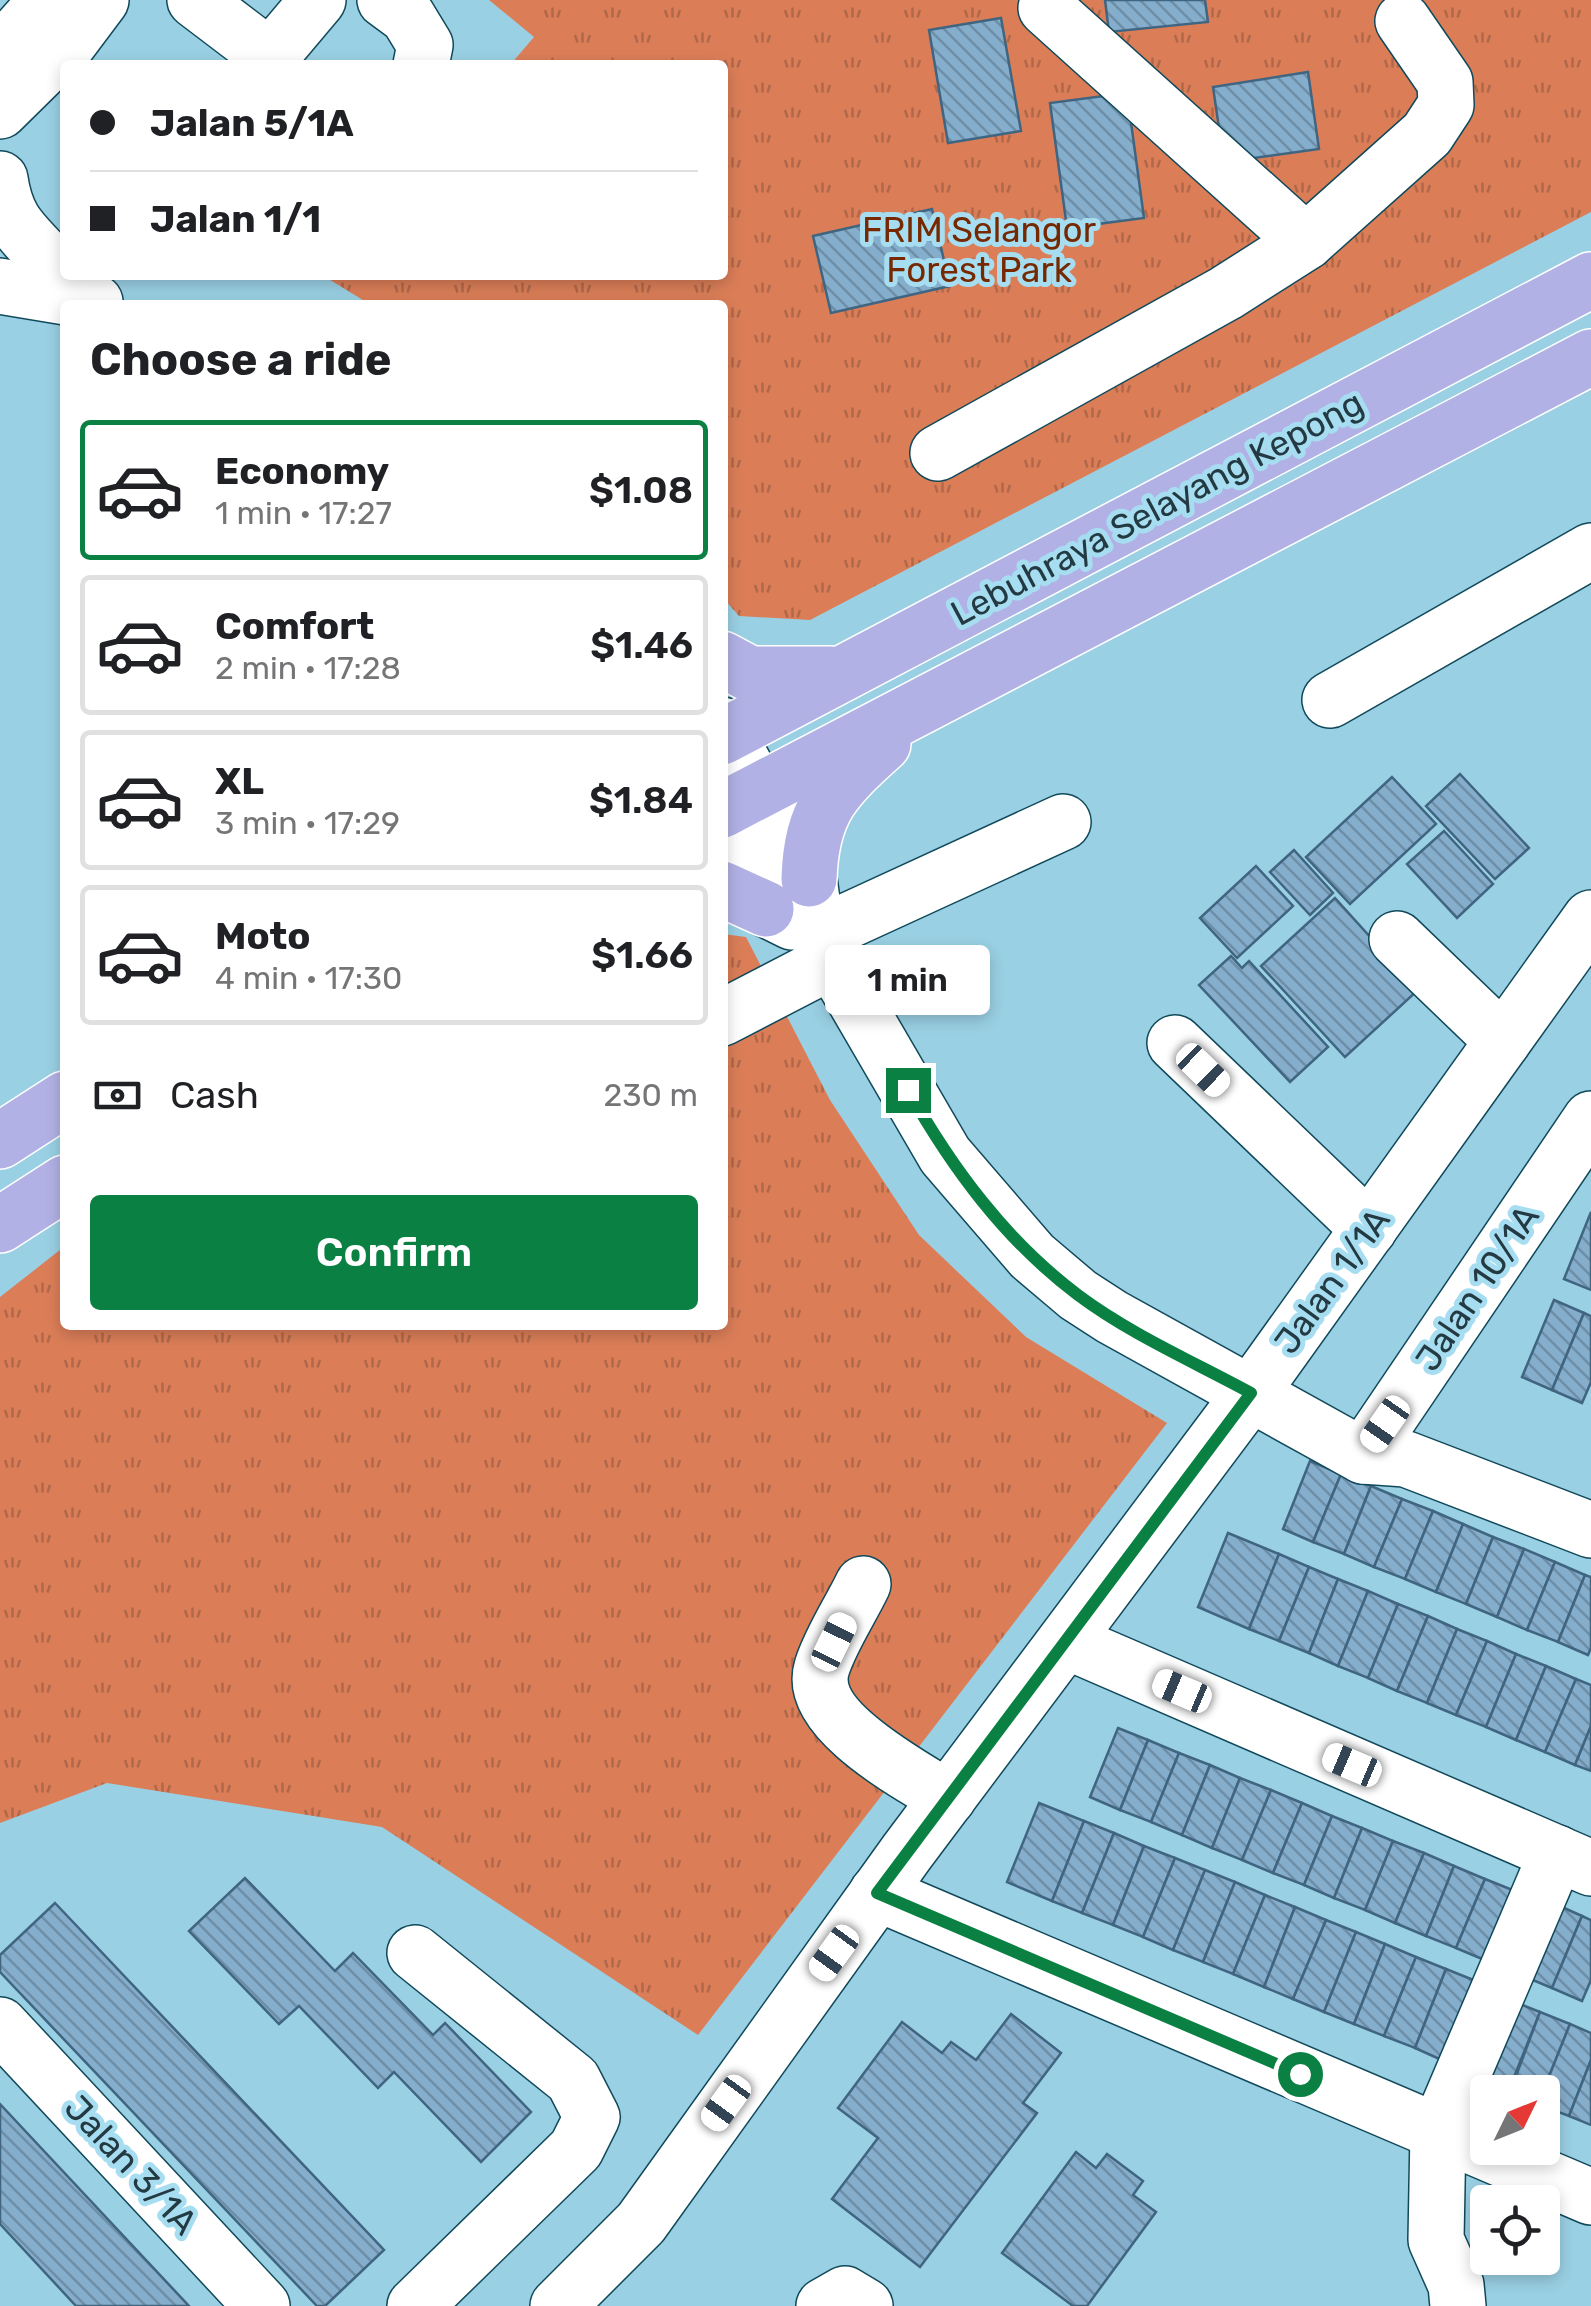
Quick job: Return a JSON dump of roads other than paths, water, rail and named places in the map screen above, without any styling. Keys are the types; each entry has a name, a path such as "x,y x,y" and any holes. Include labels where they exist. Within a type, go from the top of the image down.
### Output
{"main road":[{"name":"Lebuhraya Selayang Kepong","path":"728,730 1591,280"},
{"name":"Lebuhraya Selayang Kepong","path":"741,800 1591,358"},
{"path":"728,662 750,674 843,673"},
{"path":"766,892 810,846 820,814 850,773 926,705"},
{"path":"0,1141 60,1103"},
{"path":"0,1225 60,1186"}],"street":[{"path":"0,167 4,88 71,36 100,0"},
{"path":"196,0 265,60"},
{"path":"267,60 318,0"},
{"path":"385,0 408,16 425,45 422,60"},
{"path":"938,453 1226,293 1306,242 1427,134 1446,104 1445,82 1403,7"},
{"path":"1046,8 1306,242"},
{"path":"0,179 10,219 60,272"},
{"path":"69,280 92,300"},
{"path":"0,286 82,300"},
{"path":"1330,700 1591,551"},
{"path":"728,748 766,892"},
{"path":"728,1014 825,948 1064,822"},
{"path":"728,838 766,892 825,948 945,1156 1032,1256 1078,1295 1251,1393 1297,1383 1385,1446 1591,1530"},
{"name":"Jalan 1/1A","path":"558,2306 640,2223 877,1893 1251,1393 1591,918"},
{"path":"1397,938 1503,1041"},
{"path":"1175,1043 1369,1229"},
{"name":"Jalan 10/1A","path":"1385,1446 1584,1141"},
{"path":"863,1584 820,1670 824,1702 863,1744 948,1798"},
{"path":"1066,1641 1574,1861 1438,2132 1436,2240 1456,2284 1458,2306"},
{"path":"877,1893 1591,2197"},
{"path":"415,1953 573,2080 592,2117 576,2148 416,2306"},
{"name":"Jalan 3/1A","path":"0,2024 262,2306"},
{"path":"824,2306 844,2294 865,2306"}],"park label":[{"name":"FRIM Selangor Forest Park","path":"979,250"}]}
